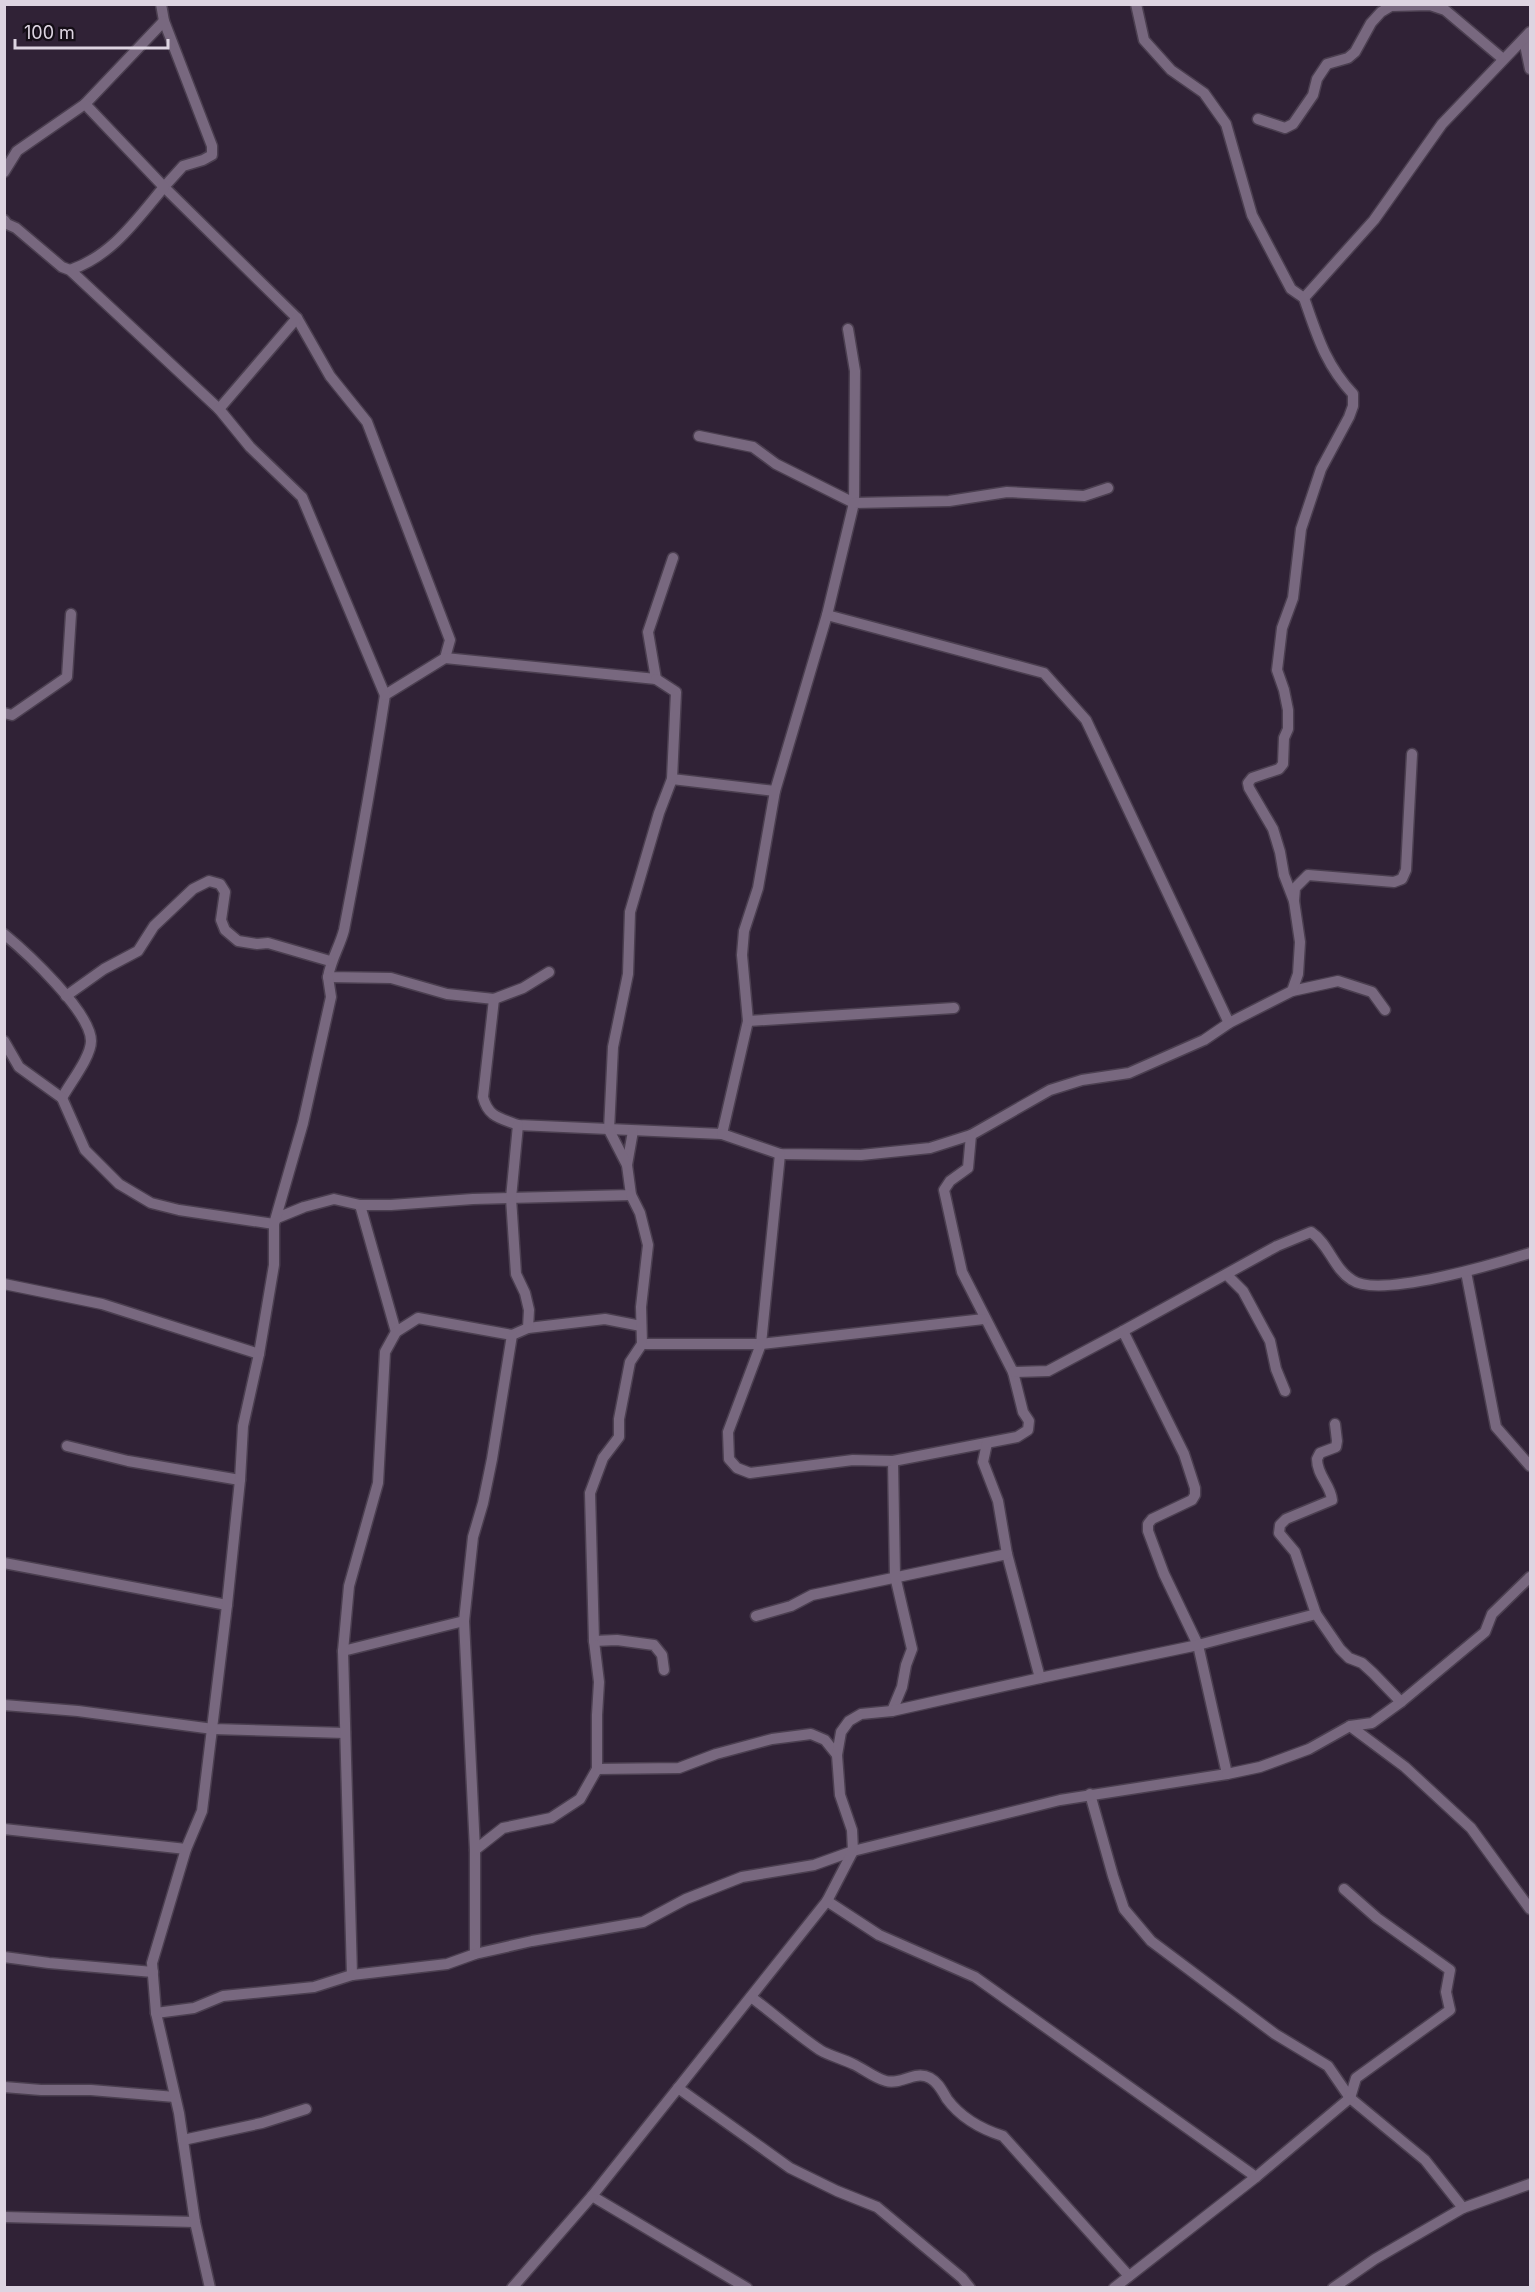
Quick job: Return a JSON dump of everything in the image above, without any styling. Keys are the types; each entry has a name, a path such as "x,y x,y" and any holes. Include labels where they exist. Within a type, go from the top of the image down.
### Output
{"street":[{"path":"70,270 100,257 183,166 212,155 212,146 164,21 161,4"},
{"path":"1137,4 1144,40 1171,70 1204,93 1226,124 1252,215 1291,289 1304,298 1325,357 1341,382 1353,394 1353,406 1321,469 1301,529 1293,598 1282,628 1277,670 1288,710 1283,764 1279,769 1252,778 1248,783 1273,829 1284,875 1294,901 1300,942 1298,974 1292,991"},
{"path":"1258,119 1285,128 1293,124 1313,95 1317,79 1327,64 1348,58 1355,52 1371,23 1381,12 1391,6 1430,5 1445,10 1503,59"},
{"path":"4,172 17,151 85,104 164,21"},
{"path":"1304,298 1374,220 1442,124 1527,36"},
{"path":"1527,36 1530,69"},
{"path":"85,104 164,187 297,318 330,376 367,422 450,640 446,658"},
{"path":"4,153 17,151"},
{"path":"4,220 62,267 70,270 219,409 250,447 302,497 385,695 363,835 343,934 330,961 328,977 331,997 303,1123 275,1221 274,1265 259,1354 243,1426 240,1480 227,1605 202,1811 186,1849 152,1963 156,2013 175,2097 195,2222 210,2288"},
{"path":"219,409 297,318"},
{"path":"722,1134 748,1022 742,955 744,931 758,888 775,790 827,615 854,503 855,371 848,329"},
{"path":"699,436 753,447 776,464 854,503 949,501 1007,492 1084,496 1108,489"},
{"path":"656,679 648,632 673,558"},
{"path":"4,714 12,715 67,677 71,614"},
{"path":"827,615 1044,673 1086,720 1229,1023"},
{"path":"385,695 446,658 656,679 676,692 672,779 659,813 630,912 628,974 613,1047 609,1130 627,1165"},
{"path":"1294,901 1295,888 1308,875 1394,882 1402,879 1406,870 1412,754"},
{"path":"672,779 775,790"},
{"path":"66,996 104,969 138,951 154,926 193,889 209,881 220,884 225,892 221,920 225,930 238,941 268,943 330,961"},
{"path":"4,934 25,951 66,996 81,1016 91,1039 89,1052 62,1098"},
{"path":"328,977 391,978 447,994 494,999 523,988 549,972"},
{"path":"494,999 483,1097 486,1108 494,1116 518,1125 722,1134 780,1154 861,1155 930,1148 971,1135 1050,1090 1082,1080 1129,1073 1204,1040 1229,1023 1292,991 1338,981 1372,992 1385,1010"},
{"path":"748,1022 954,1008"},
{"path":"4,1041 20,1067 62,1098 84,1150 119,1184 151,1203 179,1210 275,1221 304,1207 334,1199 360,1205 631,1195"},
{"path":"518,1125 511,1198 516,1274 525,1293 529,1310 528,1328"},
{"path":"475,1850 502,1828 551,1818 580,1799 597,1769 599,1682 594,1641 590,1493 603,1458 619,1437 619,1419 630,1362 642,1344 641,1307 648,1245 640,1213 631,1195 627,1165 633,1131"},
{"path":"780,1154 761,1344 728,1432 729,1459 737,1468 750,1473 853,1460 893,1461 1017,1437 1028,1430 1029,1421 1023,1412 1013,1372 962,1272 944,1190 950,1181 968,1168 971,1135"},
{"path":"360,1205 396,1332"},
{"path":"1013,1372 1048,1371 1227,1275 1278,1245 1311,1232 1319,1237 1341,1272 1355,1283 1388,1286 1466,1272 1530,1253"},
{"path":"1466,1272 1496,1427 1530,1466"},
{"path":"1227,1275 1244,1291 1270,1341 1276,1369 1285,1391"},
{"path":"4,1284 102,1304 259,1354"},
{"path":"352,1975 343,1651 349,1586 378,1484 385,1352 396,1332 418,1318 512,1335 528,1328 605,1319 641,1326"},
{"path":"642,1344 761,1344 984,1319"},
{"path":"1123,1331 1184,1454 1195,1488 1192,1500 1152,1519 1148,1524 1148,1531 1164,1575 1198,1645 1227,1774"},
{"path":"475,1954 475,1850 464,1621 473,1537 492,1459 512,1335"},
{"path":"1335,1424 1336,1447 1320,1453 1317,1459 1322,1479 1331,1492 1332,1500 1286,1519 1280,1525 1279,1533 1295,1552 1316,1614 1341,1649 1350,1658 1368,1668 1401,1702"},
{"path":"987,1443 983,1462 998,1501 1007,1554 1040,1678"},
{"path":"67,1446 128,1461 240,1480"},
{"path":"892,1711 902,1687 912,1649 895,1576 893,1461"},
{"path":"756,1616 791,1606 812,1595 1007,1554"},
{"path":"4,1563 227,1605"},
{"path":"156,2013 194,2008 223,1996 314,1987 352,1975 447,1964 475,1954 643,1922 686,1899 742,1877 814,1865 852,1851 1060,1800 1260,1767 1309,1749 1350,1726 1372,1723 1401,1702 1485,1632 1492,1614 1530,1577"},
{"path":"516,2286 592,2196 827,1901 852,1851 852,1830 840,1795 837,1755 841,1732 849,1721 861,1714 892,1711 1198,1645 1316,1614"},
{"path":"343,1651 464,1621"},
{"path":"594,1641 617,1640 654,1645 662,1655 663,1670"},
{"path":"4,1705 78,1711 213,1729 345,1733"},
{"path":"1350,1726 1405,1767 1471,1828 1530,1909"},
{"path":"597,1769 679,1767 772,1739 811,1734 825,1740 837,1755"},
{"path":"1090,1794 1124,1909 1137,1926 1151,1941 1275,2034 1328,2066 1350,2098 1425,2160 1463,2208"},
{"path":"4,1829 186,1849"},
{"path":"1114,2288 1256,2177 1350,2098 1356,2078 1450,2010 1446,1992 1450,1970 1377,1918 1344,1889"},
{"path":"827,1901 879,1935 975,1977 1256,2177"},
{"path":"4,1957 153,1972"},
{"path":"751,1997 821,2051 855,2065 875,2077 897,2082 913,2076 929,2077 941,2087 948,2099 968,2120 985,2130 1003,2136 1129,2276"},
{"path":"4,2086 175,2097"},
{"path":"678,2088 790,2168 877,2207 962,2277 970,2288"},
{"path":"183,2140 262,2123 306,2109"},
{"path":"1333,2288 1375,2259 1463,2208 1530,2184"},
{"path":"592,2196 747,2288"},
{"path":"4,2217 195,2222"}]}
